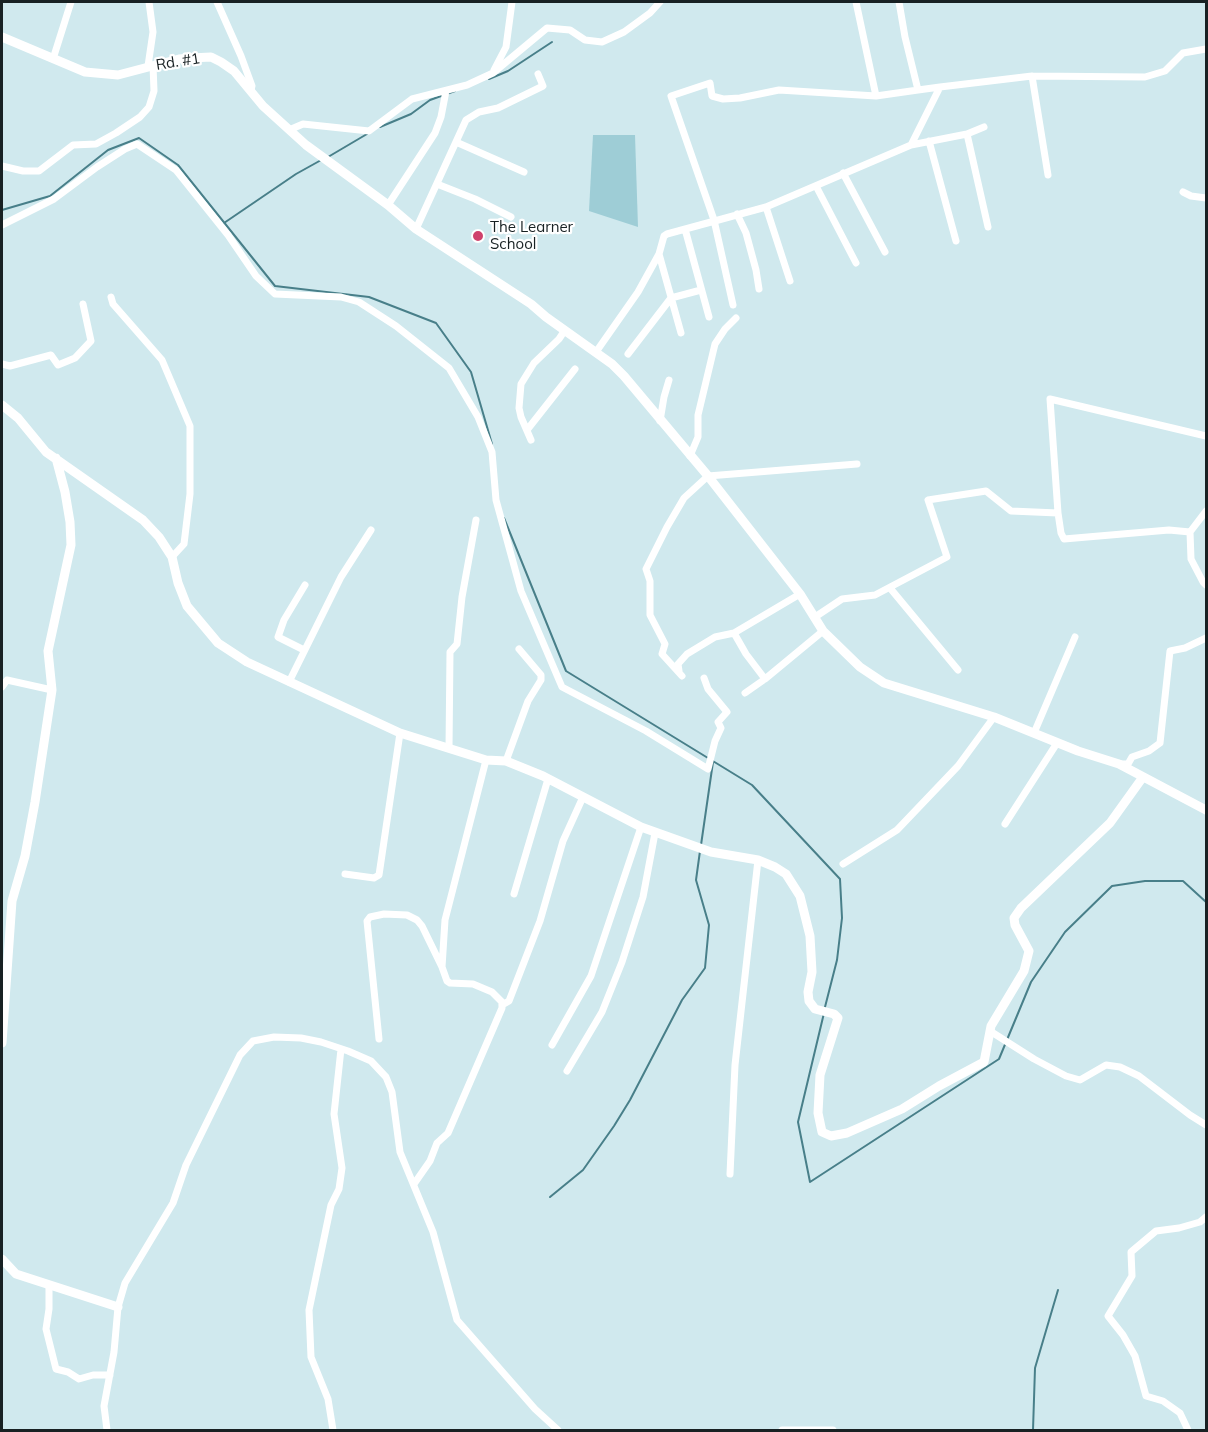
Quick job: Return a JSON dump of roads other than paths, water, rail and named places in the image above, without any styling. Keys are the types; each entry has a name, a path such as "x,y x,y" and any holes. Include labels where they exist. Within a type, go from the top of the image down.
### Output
{"street":[{"path":"53,59 71,2"},
{"path":"2,166 23,171 39,171 73,145 96,144 140,117 149,107 154,91 151,66 153,32 150,2"},
{"path":"217,2 242,56 252,86 251,90"},
{"path":"493,73 506,47 512,2"},
{"path":"289,130 303,124 369,131 412,99 467,85 493,73 547,28 570,30 585,40 602,42 624,32 650,13 660,2"},
{"path":"856,2 876,96"},
{"path":"898,2 918,90"},
{"name":"Rd. #1","path":"2,37 85,72 118,75 179,59 211,57 234,71 263,106 325,160 388,205 416,229 531,304 596,352 624,376 708,476 800,594 823,631 860,667 884,682 994,717 1119,764 1206,810"},
{"path":"733,305 714,220 670,96 710,83 712,96 723,99 778,90 876,96 1032,76 1145,78 1165,72 1183,53 1206,49"},
{"path":"416,229 466,120 479,112 498,108 543,86 538,74"},
{"path":"1032,76 1048,175"},
{"path":"910,145 940,87"},
{"path":"388,205 435,132 441,117 446,91"},
{"path":"596,352 638,292 659,254 664,236 671,232 766,207 910,145 967,134 984,127"},
{"path":"967,134 988,227"},
{"path":"929,141 956,241"},
{"path":"456,142 524,172"},
{"path":"2,225 54,199 97,167 137,144 176,170 228,235 256,276 275,294 341,297 359,302 396,326 449,368 478,417 492,452 496,500 521,591 562,687 646,731 708,769 721,728 718,722 727,712 708,689 704,678"},
{"path":"843,173 885,252"},
{"path":"437,184 511,216"},
{"path":"816,186 856,263"},
{"path":"1183,192 1191,196 1206,198"},
{"path":"766,207 790,281"},
{"path":"737,214 746,233 759,289"},
{"path":"685,229 709,317"},
{"path":"659,254 681,333"},
{"path":"628,354 671,298 701,290"},
{"path":"111,297 113,304 162,360 189,426 190,494 185,534 183,547 172,557"},
{"path":"2,364 10,366 51,355 58,365 75,358 91,341 83,304"},
{"path":"690,456 698,437 698,415 715,344 736,318"},
{"path":"531,440 519,408 521,384 534,363 559,339 564,330"},
{"path":"526,429 575,369"},
{"path":"660,421 669,380"},
{"path":"1190,532 1169,530 1064,539 1058,513 1050,399 1206,436"},
{"path":"2,405 18,418 46,452 143,520 159,537 172,557 178,583 188,606 218,643 247,662 400,733 486,760 506,761 548,779 641,827 700,847 758,860 786,874 800,896 810,936 812,972 808,992 809,1001 815,1009 834,1014 838,1018 820,1075 818,1120 822,1132 831,1136 838,1136 902,1109 984,1062 990,1031 1024,971 1029,951 1015,925 1014,918 1021,908 1110,823 1143,777"},
{"path":"2,1043 12,901 25,856 52,690 48,651 71,545 65,492 56,458"},
{"path":"800,594 734,633 715,637 687,654 678,664 681,674 662,654 665,644 650,615 650,581 646,569 684,498 708,476 857,464"},
{"path":"815,617 842,599 875,595 947,557 928,500 986,491 1011,511 1058,513"},
{"path":"1206,511 1190,532 1191,559 1206,585"},
{"path":"449,748 450,652 457,644 462,597 476,519"},
{"path":"289,682 341,577 371,530"},
{"path":"304,651 278,637 284,620 305,585"},
{"path":"890,588 958,670"},
{"path":"745,693 823,631"},
{"path":"734,633 765,679"},
{"path":"1034,733 1075,637"},
{"path":"1119,764 1128,764 1132,757 1149,751 1160,743 1170,651 1196,644 1206,638"},
{"path":"506,761 528,701 541,675 519,649"},
{"path":"2,687 7,680 52,690"},
{"path":"843,864 897,830 958,766 994,717"},
{"path":"345,874 375,878 379,875 400,733"},
{"path":"1005,824 1057,742"},
{"path":"442,967 445,920 486,760"},
{"path":"514,894 548,779"},
{"path":"502,1005 509,1001 540,921 563,840 583,797"},
{"path":"552,1045 591,976 641,827"},
{"path":"567,1071 602,1012 622,962 643,897 655,832"},
{"path":"730,1174 735,1065 758,860"},
{"path":"379,1039 367,921 370,916 407,915 417,920 422,926 447,981 473,984 492,992 502,1002 497,1021 448,1133 437,1143 423,1173 414,1184"},
{"path":"990,1031 1066,1076 1080,1080 1106,1065 1119,1067 1139,1076 1206,1125"},
{"path":"107,1431 104,1406 114,1352 118,1307 125,1283 173,1203 186,1165 240,1055 253,1041 274,1037 301,1038 341,1049 371,1061 386,1077 392,1092 400,1152 433,1232 457,1320 535,1409 558,1431"},
{"path":"333,1431 328,1399 311,1356 309,1310 331,1205 339,1189 342,1168 334,1114 341,1049"},
{"path":"1188,1431 1180,1413 1163,1401 1146,1396 1135,1356 1123,1335 1108,1316 1132,1276 1131,1252 1156,1231 1179,1228 1200,1222 1206,1217"},
{"path":"2,1259 16,1274 118,1307"},
{"path":"49,1286 46,1329 56,1368 79,1379 110,1376"},
{"path":"782,1431 833,1431"}],"waterway":[{"path":"489,79 508,71 552,42"},
{"path":"380,127 411,114 430,100 455,91"},
{"path":"328,157 367,134"},
{"path":"2,210 50,196 108,150 139,138 178,165 275,286 369,297 436,323 471,372 492,444"},
{"path":"224,223 296,174 323,159"},
{"path":"504,518 566,671 752,785 840,879 842,918 837,960 825,1007"},
{"path":"701,845 713,762"},
{"path":"550,1197 583,1170 614,1126 682,1000 705,968 709,925 696,880 700,851"},
{"path":"824,1013 798,1122 810,1182 999,1059 1031,982 1065,932 1112,886 1145,881 1183,881 1206,902"},
{"path":"1033,1430 1035,1368 1058,1290"}],"place":[{"name":"The Learner School","path":"478,236"}]}
